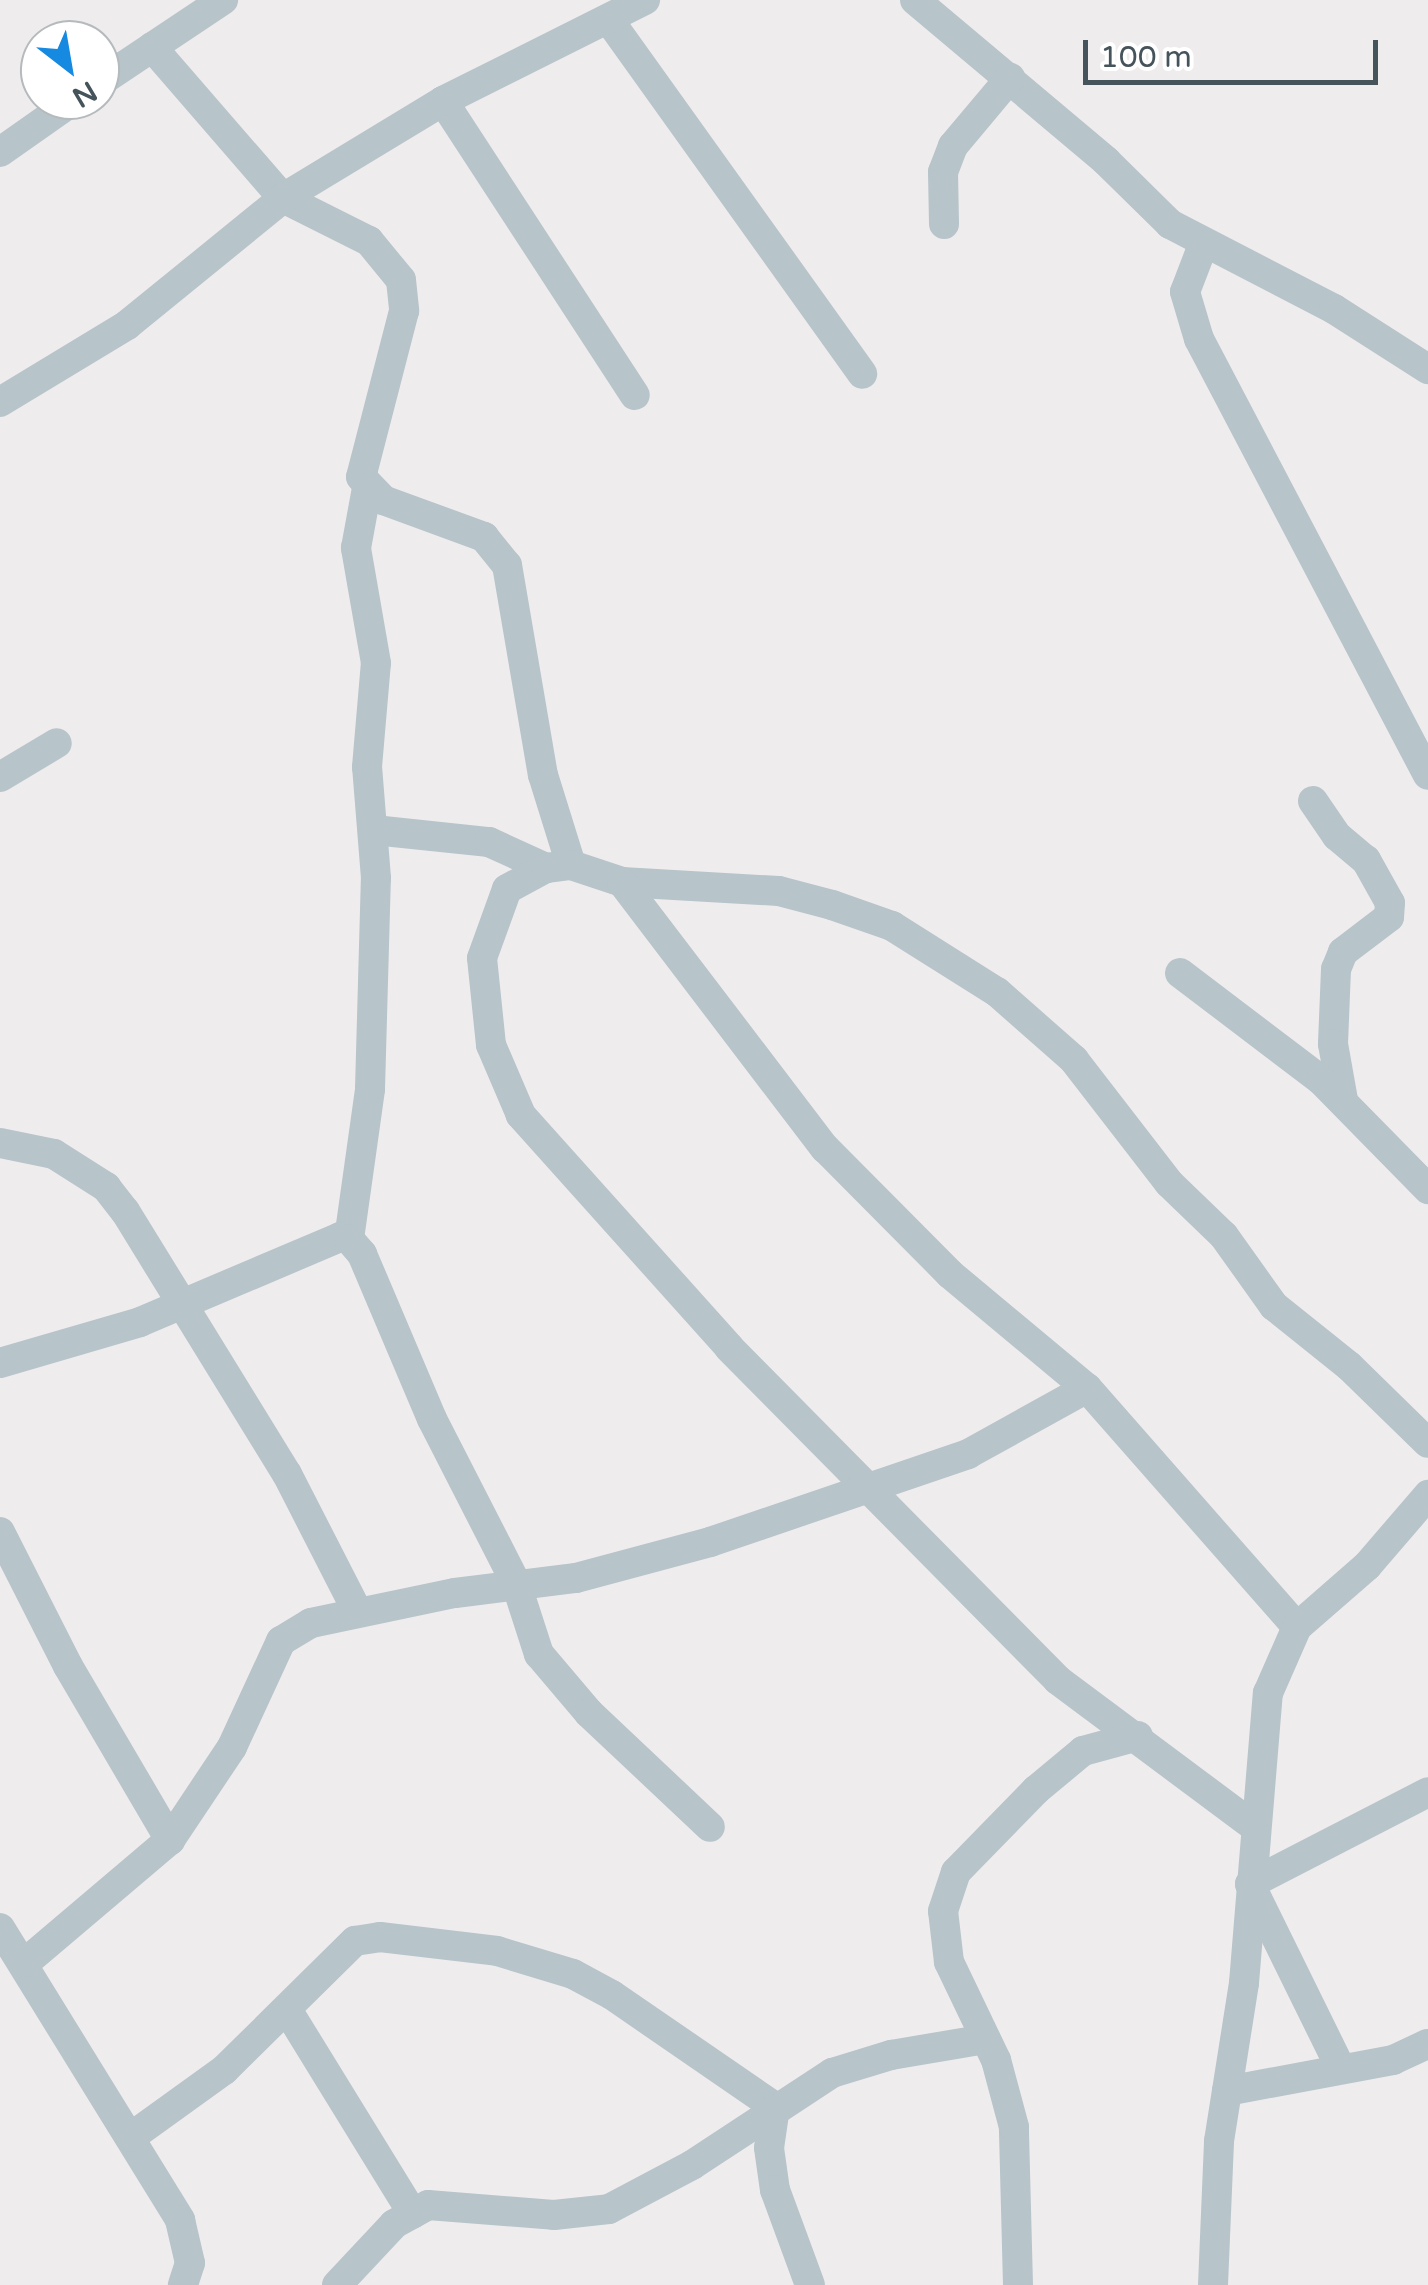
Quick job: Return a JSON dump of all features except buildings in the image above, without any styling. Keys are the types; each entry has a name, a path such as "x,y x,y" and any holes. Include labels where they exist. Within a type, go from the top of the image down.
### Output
{"street":[{"path":"120,69 223,0"},
{"path":"0,402 128,325 284,198 443,101 645,0"},
{"path":"915,0 1010,78 1170,224 1202,244 1334,309 1428,369"},
{"path":"609,20 862,374"},
{"path":"152,48 284,198 369,240 402,280 404,311 361,461 367,488 356,548 376,664 367,767 374,830 370,1090 349,1239 362,1254 432,1419 516,1582 526,1630 558,1681 710,1828"},
{"path":"944,224 943,172 953,146 1010,78"},
{"path":"443,101 635,395"},
{"path":"0,152 46,120"},
{"path":"1202,244 1185,292 1200,339 1428,775"},
{"path":"367,488 484,538 507,565 559,866"},
{"path":"0,777 57,743"},
{"path":"1313,801 1337,836 1366,860 1390,903 1389,917 1344,952 1336,969 1333,1044 1342,1100"},
{"path":"374,830 489,842 622,882 779,891 892,926 997,992 1074,1060 1169,1183 1224,1236 1274,1306 1349,1366 1428,1443"},
{"path":"559,866 507,889 482,958 501,1079 521,1115 608,1218 865,1487 1090,1710 1138,1736 1255,1828"},
{"path":"622,882 826,1148 950,1274 1087,1388 1297,1627"},
{"path":"1180,973 1342,1100 1428,1190"},
{"path":"0,1143 54,1154 106,1187 188,1304 357,1611"},
{"path":"0,1166 54,1154"},
{"path":"0,1362 188,1304 324,1244 349,1239"},
{"path":"26,1962 170,1840 232,1747 281,1640 311,1623 516,1582 630,1566 983,1448 1087,1388"},
{"path":"1213,2285 1228,2091 1268,1693 1297,1627 1367,1566 1428,1495"},
{"path":"0,1532 68,1666 170,1840"},
{"path":"1018,2285 1014,2127 986,2039 949,1962 943,1911 956,1872 1083,1751 1138,1736"},
{"path":"1250,1884 1428,1792"},
{"path":"1250,1884 1342,2068"},
{"path":"0,1928 26,1962 180,2220 190,2263 183,2285"},
{"path":"131,2137 224,2070 355,1941 380,1936 496,1952 573,1974 612,1995 774,2108"},
{"path":"288,2011 413,2214"},
{"path":"337,2285 380,2237 428,2205 463,2204 554,2214 610,2209 692,2165 832,2073 891,2055 986,2039"},
{"path":"1228,2091 1392,2060 1428,2044"},
{"path":"774,2108 769,2148 775,2190 810,2285"}]}
